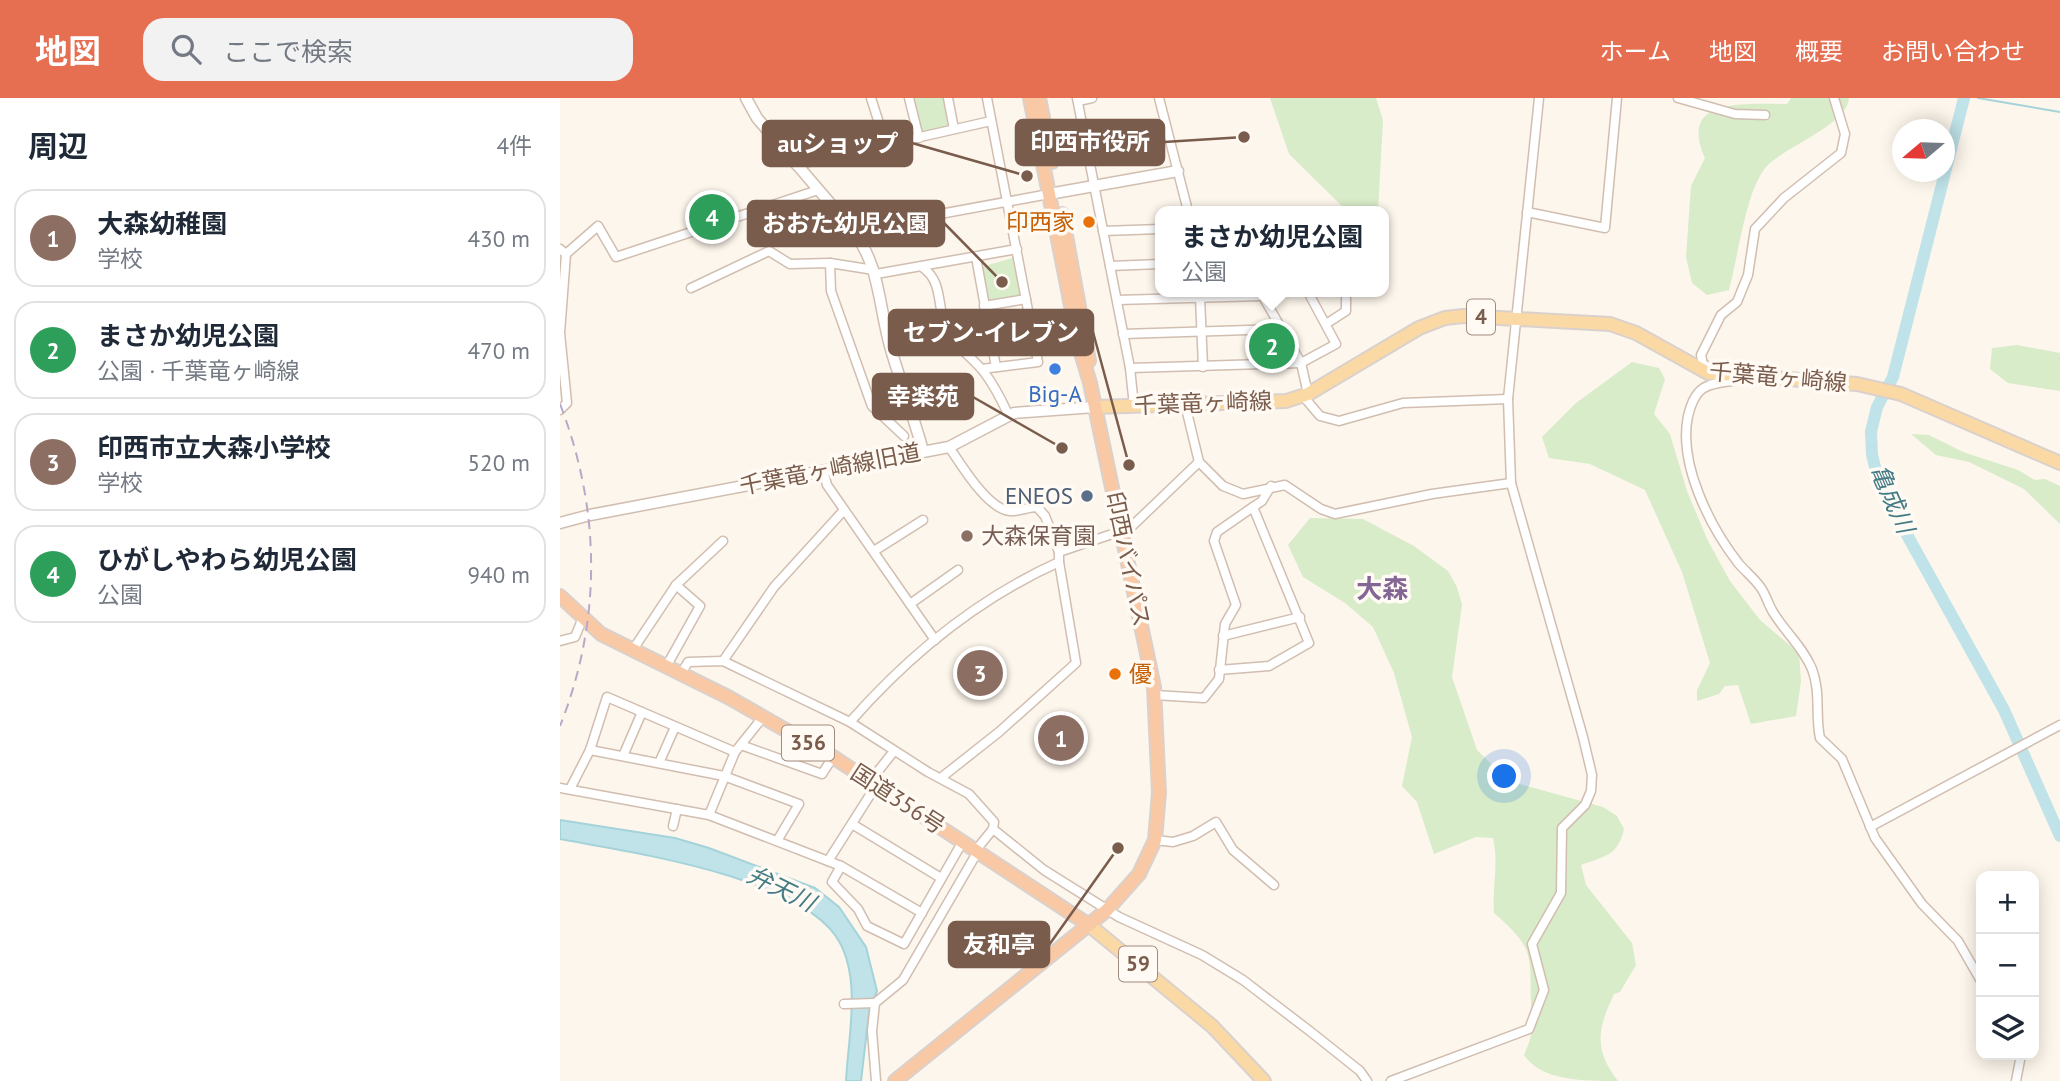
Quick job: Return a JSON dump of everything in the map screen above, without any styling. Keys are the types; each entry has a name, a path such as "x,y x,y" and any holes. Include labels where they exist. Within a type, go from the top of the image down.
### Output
{"highway":[{"name":"印西バイパス","path":"1030,98 1054,193"},
{"name":"印西バイパス","path":"895,1081 1107,909 1139,874 1155,840 1159,793 1155,695 1090,383 1079,346 1039,98"},
{"name":"国道356号","path":"560,596 582,620 632,652 681,674 833,757 1089,925"}],"main road":[{"name":"千葉竜ヶ崎線","path":"1095,407 1286,401 1305,395 1426,324 1463,316 1516,318 1616,325 1700,371 1876,387 1897,392 2060,463"},
{"name":"59","path":"1089,925 1212,1026 1264,1081"}],"street":[{"path":"746,98 757,118 853,230 875,272 892,354 923,452"},
{"path":"871,98 886,145"},
{"path":"909,98 919,138"},
{"path":"948,98 954,129"},
{"path":"982,369 1038,362 987,98"},
{"path":"1092,98 1077,99 1124,334 1134,405"},
{"path":"1159,98 1187,206"},
{"path":"1391,1081 1529,1029 1544,990 1532,943 1561,894 1560,833 1564,824 1585,805 1591,791 1592,775 1574,701 1511,483 1508,399 1539,98"},
{"path":"1527,212 1605,228 1617,98"},
{"path":"1678,98 1735,114 1765,115"},
{"path":"1834,98 1845,134 1841,153 1784,198 1755,229 1748,275 1737,302 1721,315 1701,355 1705,366 1724,370 1732,380 1707,383 1699,391 1690,410 1684,442 1702,500 1739,563 1760,586 1773,612 1797,641 1812,670 1818,695 1820,738 1842,759 1870,827 1922,904 1958,941 1976,972"},
{"path":"796,165 991,121"},
{"path":"853,230 1178,171"},
{"path":"560,410 567,403 560,332 563,251 598,226 617,257 818,190"},
{"path":"1103,231 1155,229"},
{"path":"691,288 769,251 790,264 830,263 875,272 922,267 1017,249"},
{"path":"975,257 996,367"},
{"path":"830,263 831,291 872,406 904,436"},
{"path":"1110,266 1155,264"},
{"path":"922,267 931,273 936,284 946,326 952,338 982,369 1008,414"},
{"path":"1117,300 1200,297 1203,367"},
{"path":"1263,297 1301,363 1305,395 1320,416 1339,421 1403,404 1508,399"},
{"path":"1130,368 1301,363 1336,344 1311,297"},
{"path":"1325,324 1346,311 1346,297"},
{"path":"984,306 1026,299"},
{"path":"1124,334 1282,329"},
{"path":"1185,404 1199,463 1234,492 1243,494 1285,485 1321,509 1335,514 1432,494 1511,483"},
{"name":"千葉竜ヶ崎線旧道","path":"561,520 949,447 1008,414 1095,407"},
{"path":"942,777 999,732 1076,663 1059,552 1045,516 1037,507 1010,511 986,498 949,447"},
{"path":"1059,552 1068,546 1122,531 1138,522 1199,463"},
{"path":"823,470 827,485 935,640"},
{"path":"1155,695 1203,698 1219,679 1223,636 1236,600 1214,541 1217,532 1262,501 1271,486"},
{"path":"1219,670 1269,666 1309,643 1253,507"},
{"path":"723,661 774,587 844,510"},
{"path":"874,551 923,520"},
{"path":"632,652 676,585 723,541"},
{"path":"850,722 887,680 935,640 1021,579 1059,562"},
{"path":"910,604 958,570"},
{"path":"666,667 700,606 676,585"},
{"path":"1223,636 1300,617"},
{"path":"560,641 576,637 582,620"},
{"path":"681,674 688,663 723,661 768,685 850,722 980,803 994,822 993,829 977,850 903,980 875,1003 844,1004"},
{"path":"570,789 590,750 607,697 735,752"},
{"path":"623,756 642,712"},
{"path":"709,815 735,752 763,717"},
{"path":"1870,827 2060,724"},
{"path":"659,763 675,727"},
{"path":"741,745 822,774 833,757"},
{"path":"590,750 724,776 799,804 777,841"},
{"path":"828,861 894,751"},
{"path":"560,788 709,815 841,866 922,913"},
{"path":"673,826 677,809"},
{"path":"1155,840 1173,842 1193,836 1216,822 1233,850 1274,885"},
{"path":"852,824 941,878"},
{"path":"993,829 1044,870 1107,909 1202,955 1242,980 1343,1058 1367,1081"},
{"path":"841,866 832,882 858,909 867,926 904,944 963,841"},
{"path":"875,1003 872,1031 876,1081"},
{"path":"2016,1081 2020,1060"}],"green space":[{"path":"912,98 946,98 952,129 921,135"},
{"path":"1270,98 1376,98 1383,120 1378,206 1342,206 1289,154"},
{"path":"1791,98 1849,98 1846,108 1838,117 1767,166 1753,190 1748,206 1729,290 1707,295 1692,283 1686,257 1691,186 1705,158 1699,138 1700,124 1707,115 1719,108 1751,104 1787,104"},
{"path":"1016,257 1024,297 987,302 981,267"},
{"path":"1280,335 1291,353 1284,354 1281,361 1258,362 1256,338"},
{"path":"2017,345 2060,353 2060,391 2008,383 1990,369 1992,348"},
{"path":"1632,362 1659,368 1665,379 1654,414 1670,434 1687,491 1708,541 1730,581 1760,620 1799,653 1801,681 1796,716 1751,724 1738,685 1725,686 1719,694 1697,701 1697,690 1710,663 1682,572 1645,490 1590,464 1549,458 1542,437 1576,403"},
{"path":"1911,434 1929,435 1963,452 2018,470 2035,480 2045,479 2060,486 2060,524 2024,489 1969,462 1936,455"},
{"path":"1310,518 1363,519 1414,546 1448,571 1457,587 1462,605 1452,677 1477,750 1509,781 1603,807 1617,816 1624,829 1618,845 1604,857 1581,865 1586,885 1632,943 1636,965 1620,992 1614,994 1602,1028 1605,1059 1618,1081 1577,1080 1552,1075 1531,1064 1524,1055 1532,1029 1529,962 1527,952 1517,935 1494,913 1493,838 1476,837 1434,854 1417,802 1402,786 1412,737 1394,673 1373,627 1345,603 1303,577 1288,545"}],"water":[{"name":"弁天川","path":"560,820 675,838 709,848 815,888 839,907 866,947 877,991 869,1013 861,1081 846,1081 852,993 846,958 840,943 821,920 792,901 713,871 628,851 560,839"}],"waterway":[{"name":"亀成川","path":"1964,98 1893,377 1877,407 1871,432 1872,455 1877,475 1901,524 2004,710 2060,836"},
{"path":"1978,98 2060,112"}],"railway":[{"path":"560,404 583,484 591,565 583,646 574,686 560,726"}],"place":[{"name":"印西市役所","path":"1244,137"},
{"name":"auショップ","path":"1027,176"},
{"name":"ひがしやわら幼児公園","path":"712,217"},
{"name":"印西家","path":"1089,222"},
{"name":"おおた幼児公園","path":"1002,282"},
{"name":"まさか幼児公園","path":"1272,346"},
{"name":"Big-A","path":"1055,369"},
{"name":"幸楽苑","path":"1062,448"},
{"name":"セブン-イレブン","path":"1129,465"},
{"name":"ENEOS","path":"1087,496"},
{"name":"大森保育園","path":"967,536"},
{"name":"印西市立大森小学校","path":"980,673"},
{"name":"優","path":"1115,674"},
{"name":"大森幼稚園","path":"1061,738"},
{"name":"友和亭","path":"1118,848"}],"district":[{"name":"大森","path":"1382,589"}]}
